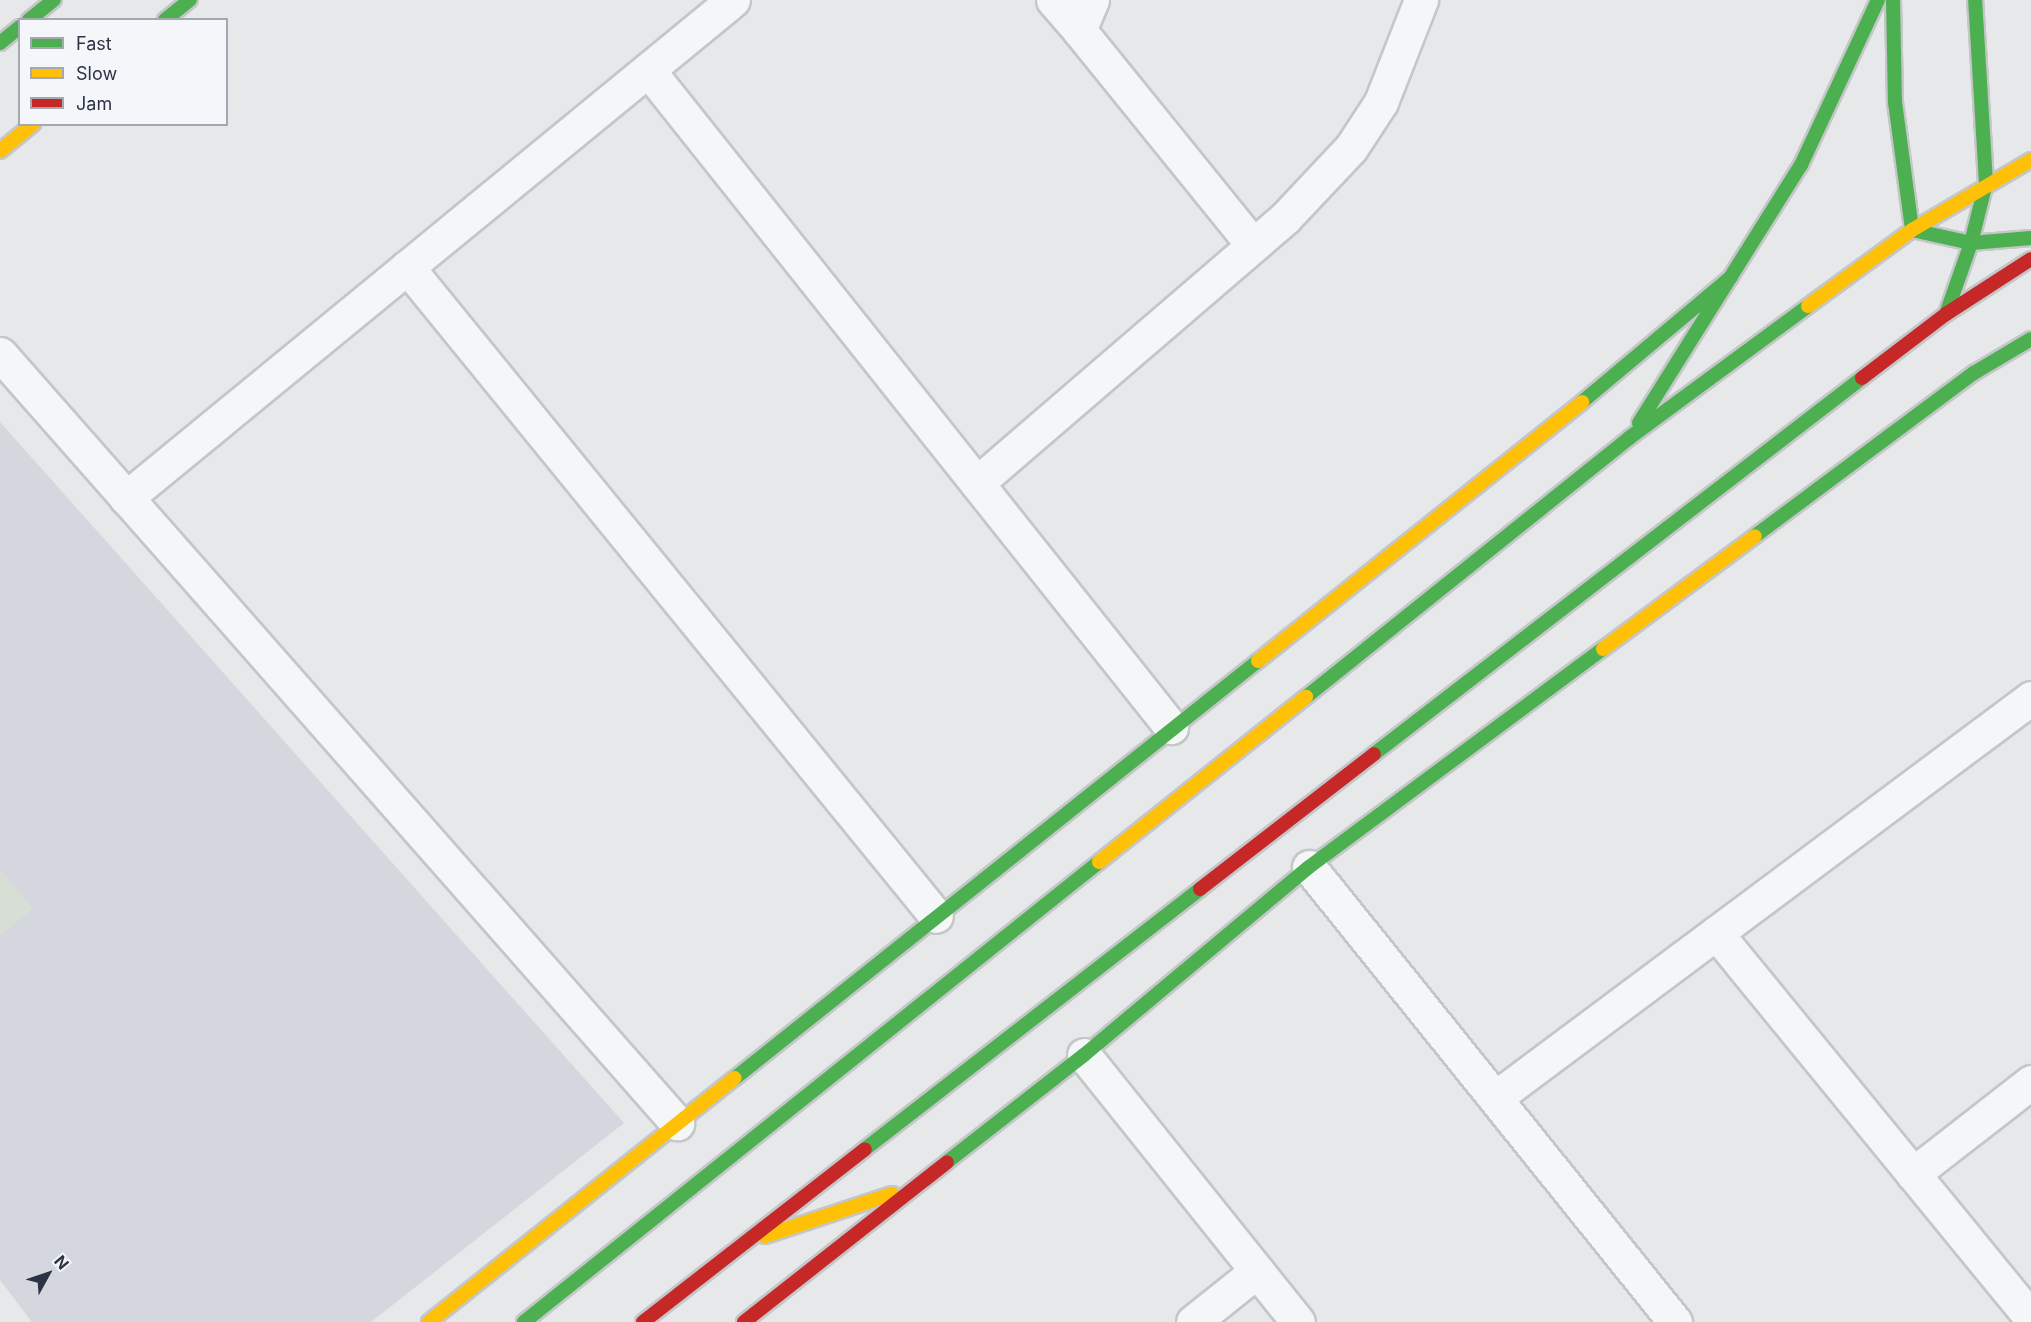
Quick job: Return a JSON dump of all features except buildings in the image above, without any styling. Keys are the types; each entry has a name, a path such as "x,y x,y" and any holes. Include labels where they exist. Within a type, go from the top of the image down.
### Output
{"main road":[{"path":"32,18 54,0"},
{"path":"167,0 183,2"},
{"path":"1629,438 1801,165 1878,0"},
{"path":"1893,0 1895,102 1912,230"},
{"path":"1946,314 1971,243 1986,183 1976,0"},
{"path":"167,18 183,2"},
{"path":"0,43 18,29"},
{"path":"0,151 31,126"},
{"path":"524,1322 1629,438 1912,230 1986,183 2031,160"},
{"path":"1912,230 1971,243 2031,238"},
{"path":"643,1322 1946,314 2031,259"},
{"path":"429,1322 1171,727 1642,354 1731,277"},
{"path":"744,1322 911,1188 1084,1055 1310,867 1974,373 2031,339"},
{"path":"743,1243 911,1188"}],"street":[{"path":"1053,0 1080,30 1253,245"},
{"path":"1080,30 1092,0"},
{"path":"977,483 1285,218 1352,148 1381,102 1421,0"},
{"path":"126,498 648,70 723,3"},
{"path":"648,70 1171,727"},
{"path":"408,267 936,915"},
{"path":"0,354 677,1123"},
{"path":"1495,1098 2031,698"},
{"path":"1310,867 1675,1322"},
{"path":"1716,933 2031,1318"},
{"path":"1084,1055 1298,1322"},
{"path":"1913,1174 2031,1082"},
{"path":"1192,1322 1257,1271"}],"shaded area":[{"path":"0,422 624,1123 371,1322 32,1322 0,1280"},
{"path":"0,869 33,908 0,936"}],"traffic: fast":[{"path":"32,18 54,0"},
{"path":"168,18 190,0"},
{"path":"1639,423 1801,165 1878,0"},
{"path":"1893,0 1895,102 1912,230 1971,243 2031,238"},
{"path":"1946,314 1971,243 1986,183 1975,0"},
{"path":"0,43 18,29"},
{"path":"1582,402 1731,277"},
{"path":"1306,697 1629,438 1808,306"},
{"path":"1755,536 1974,373 2031,339"},
{"path":"1374,754 1862,378"},
{"path":"947,1162 1084,1055 1309,867 1603,649"},
{"path":"735,1078 1258,661"},
{"path":"524,1322 1099,862"},
{"path":"865,1149 1200,889"}],"traffic: slow":[{"path":"0,151 31,126"},
{"path":"1808,306 1912,230 2031,160"},
{"path":"1258,661 1582,402"},
{"path":"1603,649 1755,536"},
{"path":"1099,862 1306,697"},
{"path":"429,1322 735,1078"},
{"path":"765,1236 892,1194"}],"traffic: jam":[{"path":"1862,378 1946,314 2031,259"},
{"path":"1200,889 1374,754"},
{"path":"643,1322 865,1149"},
{"path":"744,1322 947,1162"}]}
